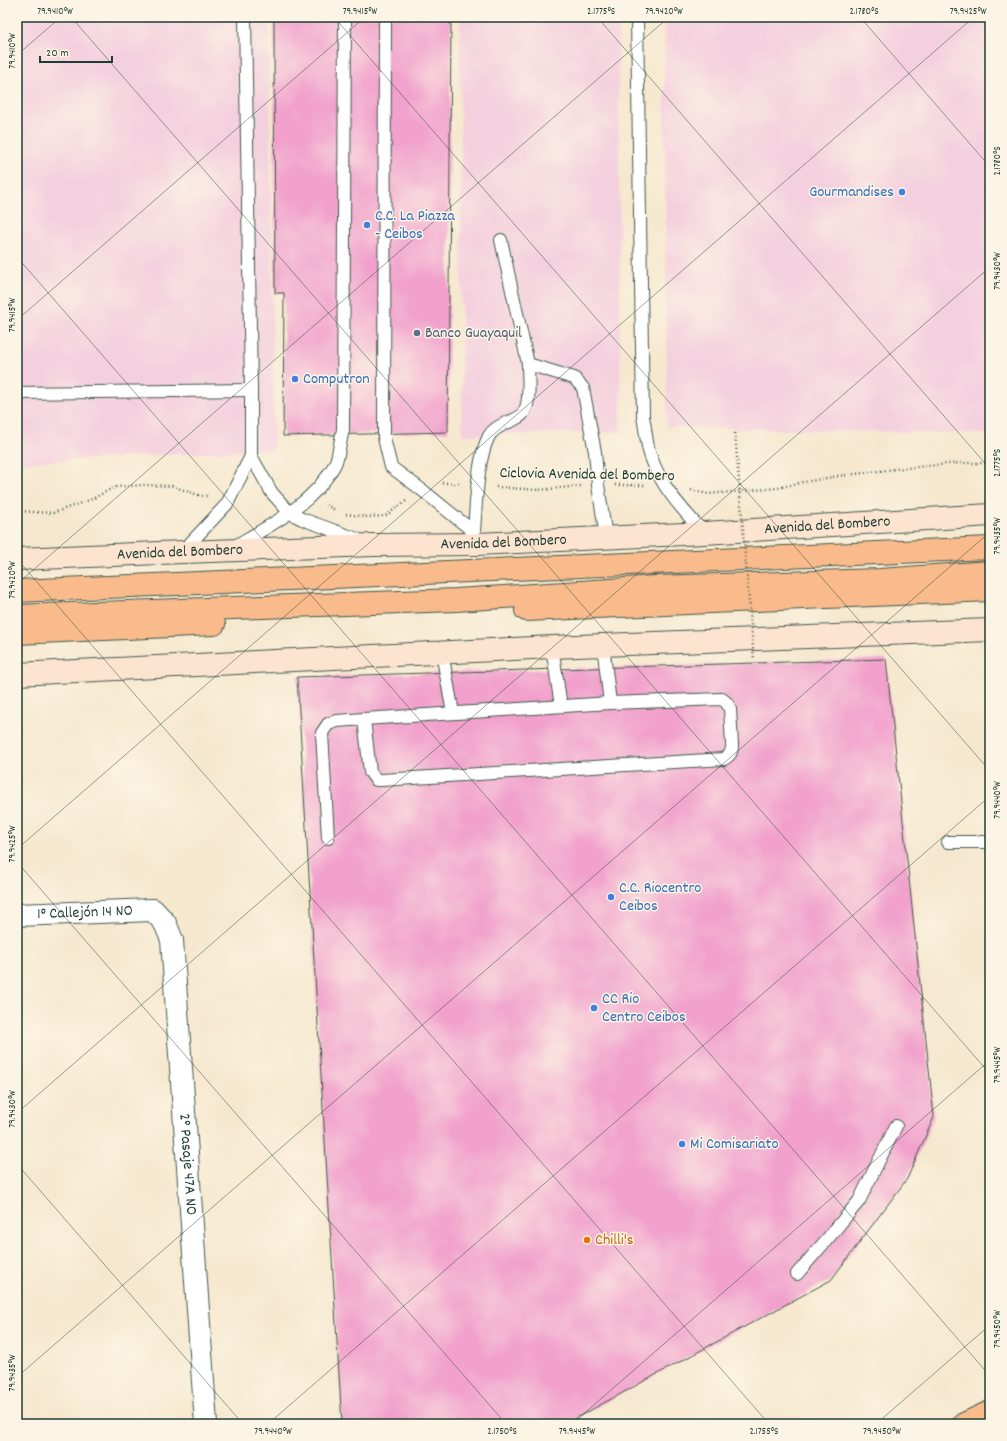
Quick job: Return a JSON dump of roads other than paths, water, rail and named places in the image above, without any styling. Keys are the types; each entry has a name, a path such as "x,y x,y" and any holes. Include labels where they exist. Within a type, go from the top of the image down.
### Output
{"main road":[{"name":"Avenida del Bombero","path":"17,559 374,545 476,538 606,537 704,533 990,515"},
{"name":"Avenida del Bombero","path":"17,591 990,548"},
{"path":"17,616 456,600 656,587 880,580 990,572"},
{"path":"17,632 990,590"},
{"path":"17,674 552,647 990,630"},
{"path":"964,1424 990,1412"}],"street":[{"name":"1° Callejón 14 NO","path":"17,915 153,910"},
{"name":"2° Pasaje 47A NO","path":"153,910 165,923 172,940 206,1424"}],"lane":[{"path":"183,552 227,504 251,456 245,17"},
{"path":"229,550 290,513 320,485 335,465 343,430 345,17"},
{"path":"385,17 384,438 391,468 422,490 476,538"},
{"path":"637,17 643,417 650,456 664,485 704,533"},
{"path":"476,538 478,483 483,454 490,435 497,427 524,413 528,404 528,364 501,240"},
{"path":"528,364 574,378 583,388 595,452 598,485 606,537"},
{"path":"17,393 251,390"},
{"path":"251,456 272,493 290,513 302,519 374,545"},
{"path":"17,548 68,557"},
{"path":"603,645 610,703"},
{"path":"552,647 561,706"},
{"path":"442,653 453,713"},
{"path":"328,838 322,733 328,724 337,721 364,719 453,713 610,703 722,699 727,703 730,709 732,751 730,755 724,759 376,780 370,772 364,719"},
{"path":"948,842 990,842"},
{"path":"797,1274 830,1238 859,1201 896,1126"}],"place":[{"name":"Gourmandises","path":"902,192"},
{"name":"C.C. La Piazza - Ceibos","path":"367,225"},
{"name":"Banco Guayaquil","path":"417,333"},
{"name":"Computron","path":"295,379"},
{"name":"C.C. Riocentro Ceibos","path":"611,897"},
{"name":"CC Rio Centro Ceibos","path":"594,1008"},
{"name":"Mi Comisariato","path":"682,1144"},
{"name":"Chilli's","path":"587,1240"}]}
